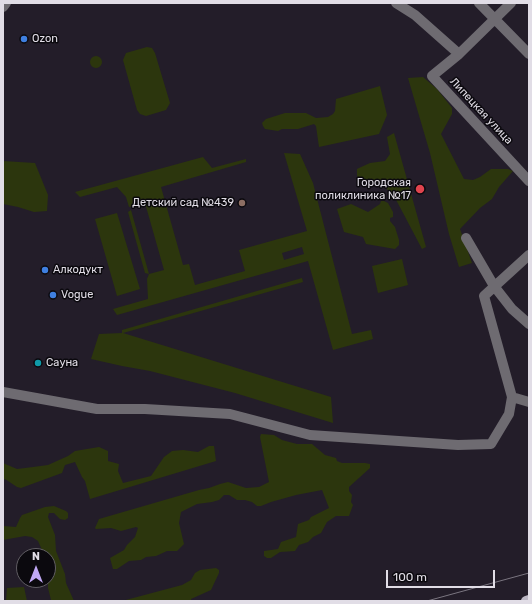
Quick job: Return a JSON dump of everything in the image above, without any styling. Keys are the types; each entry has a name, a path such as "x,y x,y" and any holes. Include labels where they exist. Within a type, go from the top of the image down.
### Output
{"street":[{"path":"3,7 6,3"},
{"path":"396,3 415,16 459,54 511,3"},
{"path":"479,3 529,54"},
{"name":"Липецкая улица","path":"459,54 432,76 529,181"},
{"path":"466,238 494,286 512,309 529,324"},
{"path":"3,392 97,409 145,409 230,414 310,435 458,445 490,444 509,414 512,398 484,296 529,255"},
{"path":"512,398 529,402"}],"green space":[{"path":"147,47 152,48 155,53 170,103 166,110 146,116 140,114 137,110 123,60 126,53"},
{"path":"96,56 100,58 102,62 100,66 96,68 92,66 90,62 92,58"},
{"path":"423,77 437,89 452,108 452,114 441,134 464,179 473,180 491,169 508,169 513,171 499,187 492,199 480,208 460,229 472,263 459,267 449,234 430,153 408,78"},
{"path":"380,86 387,115 379,134 319,147 316,126 314,124 298,129 282,129 278,131 265,129 262,123 266,119 285,113 306,113 316,118 328,117 335,111 336,99"},
{"path":"394,133 426,247 422,249 393,194 384,187 358,179 357,175 357,169 359,168 370,163 385,161 390,154 387,137"},
{"path":"284,153 300,154 313,183 352,334 371,330 373,339 333,350 308,261 117,315 113,309 148,299 147,279 149,274 164,270 145,203 129,207 126,197 117,187 80,197 75,192 203,157 212,168 246,159 246,162 161,187 183,265 189,264 195,285 245,271 239,250 307,231","holes":["302,247 304,254 284,260 282,253"]},
{"path":"3,161 35,163 48,195 47,211 34,212 3,204"},
{"path":"381,201 388,203 393,212 393,217 390,218 390,221 395,227 399,240 399,245 395,249 366,244 363,237 344,232 337,209 351,204 368,212 380,204"},
{"path":"131,210 149,274 145,273 128,212"},
{"path":"117,213 140,289 117,296 95,219"},
{"path":"402,259 408,285 378,293 372,266"},
{"path":"302,278 303,282 123,333 331,397 333,423 235,393 150,371 91,359 99,334 122,333 122,330"},
{"path":"261,434 274,435 282,440 297,444 312,444 325,455 336,458 337,461 342,463 370,464 370,468 349,487 349,491 352,495 351,502 353,505 349,516 336,516 327,522 321,533 313,537 308,542 299,545 295,551 280,552 271,558 267,558 264,556 264,551 278,549 281,542 296,537 298,524 309,520 311,517 329,508 322,490 296,495 261,506 257,506 252,502 245,500 237,500 229,495 224,495 219,500 197,504 181,512 179,523 184,544 177,551 167,551 141,560 129,561 117,569 113,569 110,558 124,550 135,537 138,528 136,527 121,531 111,528 96,529 95,528 99,519 228,482 246,488 259,487 269,482 260,437"},
{"path":"209,446 214,446 216,461 90,499 85,481 75,462 65,465 62,473 21,488 5,479 3,480 3,463 17,469 48,465 68,456 75,451 99,447 108,451 108,461 119,464 118,471 123,483 151,476 164,457 172,451 183,450 198,452"},
{"path":"54,506 68,513 68,518 65,520 60,519 54,513 49,513 48,517 55,535 56,548 41,548 38,541 32,537 25,536 3,540 3,526 16,527 22,515 45,507"},
{"path":"56,551 65,574 66,583 74,601 51,600 48,588 56,588"},
{"path":"216,568 219,570 219,573 211,590 191,599 191,601 122,601 182,585 191,580 195,573 200,570"},
{"path":"7,588 24,588 27,601 6,601"}],"tram line":[{"path":"427,601 529,573"}],"place":[{"name":"Ozon","path":"24,39"},
{"name":"Городская поликлиника №17","path":"420,189"},
{"name":"Детский сад №439","path":"242,203"},
{"name":"Алкодукт","path":"45,270"},
{"name":"Vogue","path":"53,295"},
{"name":"Сауна","path":"38,363"}]}
